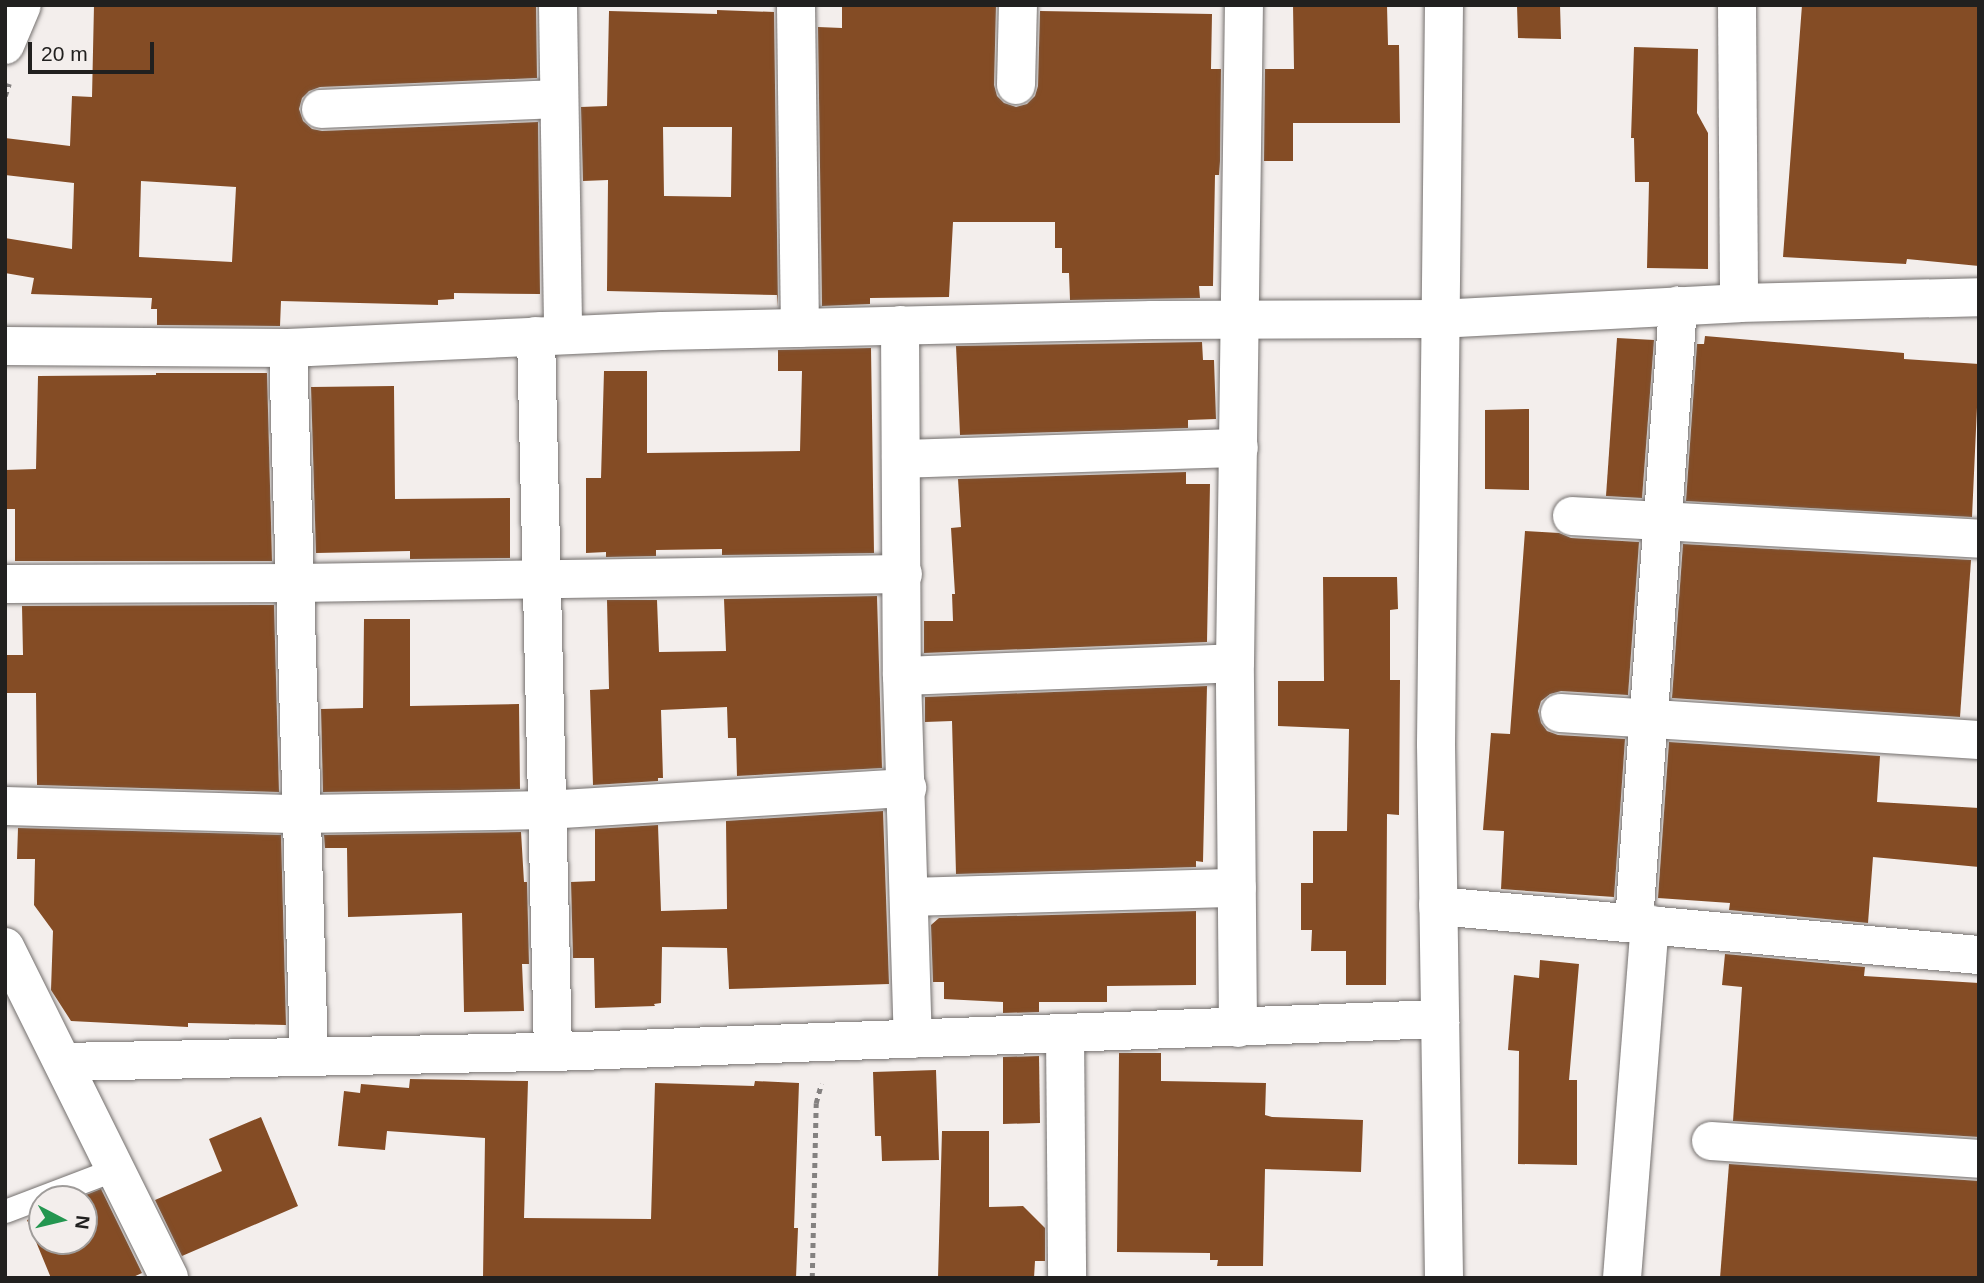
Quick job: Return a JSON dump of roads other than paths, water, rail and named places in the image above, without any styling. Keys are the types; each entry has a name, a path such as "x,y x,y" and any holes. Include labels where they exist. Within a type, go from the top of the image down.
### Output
{"street":[{"path":"5,46 22,5"},
{"path":"553,1052 540,578 558,5"},
{"path":"796,5 800,328"},
{"path":"1016,85 1018,5"},
{"path":"1238,1028 1236,663 1244,5"},
{"path":"1444,5 1438,319 1438,906 1444,1278"},
{"path":"1738,5 1740,303"},
{"path":"321,109 557,99"},
{"path":"5,346 288,348 549,335 900,326 1438,319 1740,303 1979,298"},
{"path":"1622,1278 1642,923 1648,719 1678,306"},
{"path":"900,326 902,676 912,1039"},
{"path":"288,348 298,583 299,814 309,1055"},
{"path":"901,459 1239,448"},
{"path":"1573,516 1979,539"},
{"path":"5,584 298,583 903,574"},
{"path":"902,676 1236,663"},
{"path":"1560,713 1979,740"},
{"path":"5,806 299,814 546,810 907,788"},
{"path":"909,897 1237,888"},
{"path":"1438,906 1979,955"},
{"path":"5,947 169,1278"},
{"path":"63,1062 553,1052 1440,1019"},
{"path":"1065,1034 1067,1278"},
{"path":"1710,1141 1979,1159"}],"lane":[{"path":"5,1211 115,1169"}]}
